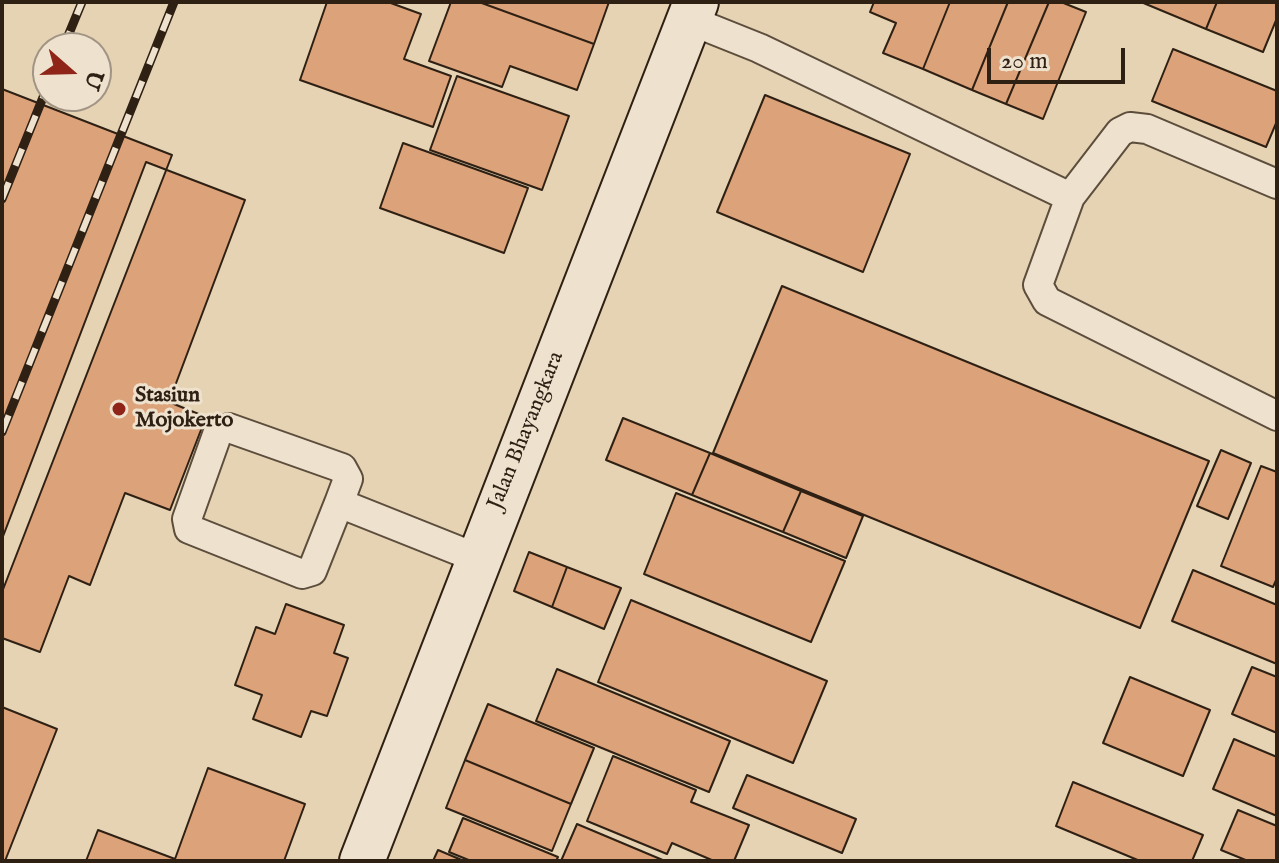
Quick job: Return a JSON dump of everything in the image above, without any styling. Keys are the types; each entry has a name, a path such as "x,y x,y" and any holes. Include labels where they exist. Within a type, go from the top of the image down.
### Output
{"main road":[{"name":"Jalan Bhayangkara","path":"362,861 477,558 693,11"}],"lane":[{"path":"693,11 759,48 1070,197"},
{"path":"1277,184 1147,129 1130,127 1120,132 1070,197 1041,272 1040,294 1047,301 1277,416"},
{"path":"229,428 342,468 348,479 339,503 312,571 302,574 189,529 187,519 218,432 229,428"},
{"path":"339,503 477,558"}],"building":[{"path":"327,2 388,2 421,14 404,59 451,76 433,127 300,80"},
{"path":"451,2 479,2 594,44 577,90 510,66 502,87 429,61"},
{"path":"479,2 609,2 594,44"},
{"path":"874,2 950,2 923,69 883,53 896,23 870,12"},
{"path":"950,2 1008,2 972,90 923,69"},
{"path":"1008,2 1049,2 1006,104 972,90"},
{"path":"1049,2 1061,2 1086,12 1043,119 1006,104"},
{"path":"1141,2 1217,2 1206,29"},
{"path":"1217,2 1277,2 1277,18 1263,52 1206,29"},
{"path":"1173,49 1277,91 1277,121 1266,147 1152,101"},
{"path":"457,76 569,116 542,190 430,150"},
{"path":"2,89 32,101 32,112 61,112 172,155 2,592"},
{"path":"765,95 910,154 863,272 717,212"},
{"path":"403,143 528,188 504,253 380,208"},
{"name":"Stasiun Mojokerto","path":"146,162 245,200 169,402 206,417 170,510 125,493 90,585 69,576 40,652 2,638 2,539"},
{"path":"782,286 1209,461 1140,628 713,453"},
{"path":"623,418 710,453 692,495 606,460"},
{"path":"1221,450 1251,463 1228,519 1197,506"},
{"path":"710,453 801,491 783,532 692,495"},
{"path":"1261,466 1277,472 1277,578 1273,587 1221,566"},
{"path":"801,491 863,516 846,558 783,532"},
{"path":"676,493 845,561 811,642 644,574"},
{"path":"529,552 567,567 552,607 514,591"},
{"path":"567,567 621,588 604,629 552,607"},
{"path":"1193,570 1277,605 1277,664 1172,621"},
{"path":"631,600 827,681 793,763 598,682"},
{"path":"286,604 344,625 334,653 348,658 327,716 311,711 301,737 253,719 262,695 235,685 256,627 275,634"},
{"path":"1252,667 1277,677 1277,733 1232,714"},
{"path":"557,669 730,741 709,792 536,721"},
{"path":"1130,677 1210,710 1183,776 1103,743"},
{"path":"488,704 594,748 571,804 465,760"},
{"path":"2,707 57,729 5,861 2,861"},
{"path":"1234,739 1277,757 1277,816 1213,789"},
{"path":"613,756 696,790 691,802 749,825 734,861 714,861 672,843 667,854 587,821"},
{"path":"465,760 571,804 552,851 446,808"},
{"path":"208,768 305,804 284,861 86,861 98,830 175,859"},
{"path":"747,775 856,819 842,853 733,808"},
{"path":"1073,782 1203,835 1192,861 1140,861 1056,826"},
{"path":"1238,810 1277,826 1277,861 1248,861 1221,850"},
{"path":"463,818 558,857 556,861 471,861 449,852"},
{"path":"577,824 665,861 561,861"},
{"path":"438,850 464,861 433,861"}],"railway":[{"path":"70,32 82,2"},
{"path":"2,432 174,2"},
{"path":"2,199 37,112"}],"place":[{"name":"Stasiun Mojokerto","path":"119,409"}]}
